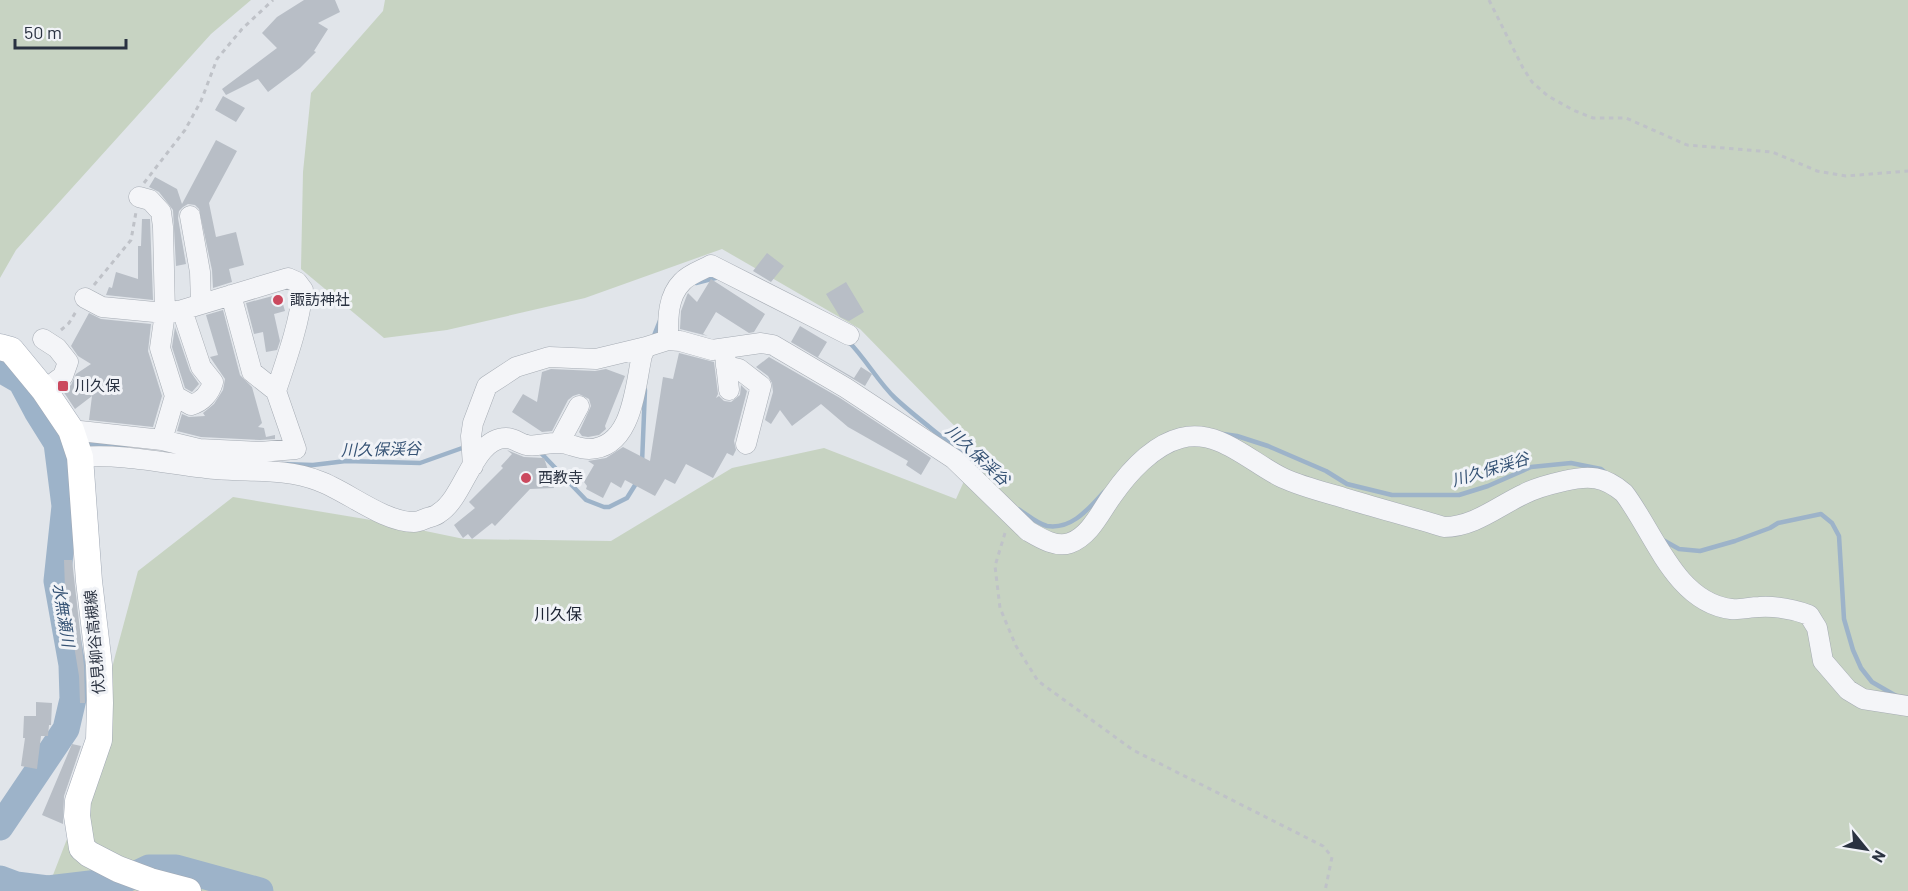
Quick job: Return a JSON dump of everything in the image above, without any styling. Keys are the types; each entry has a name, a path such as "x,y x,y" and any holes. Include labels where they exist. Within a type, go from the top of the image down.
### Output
{"main road":[{"name":"伏見柳谷高槻線","path":"0,347 11,350 44,390 76,444 99,665 100,703 99,740 78,801 77,816 82,848 118,869 150,881 188,891"}],"street":[{"path":"139,197 150,200 161,213 173,312 201,367 213,382 212,389 199,403 191,405 175,396"},
{"path":"190,216 200,272 201,304"},
{"path":"668,340 672,295 683,280 711,265 849,335"},
{"path":"85,298 102,307 173,312 288,278 297,282 303,290 294,338 276,391"},
{"path":"76,444 104,455 198,458 296,449 276,391 252,372 231,295"},
{"path":"162,440 175,396 160,348 173,312"},
{"path":"43,339 57,348 68,362 63,376 44,390"},
{"path":"473,466 471,436 473,423 487,386 516,367 549,357 596,358 668,340 681,341 712,350 761,386 746,444"},
{"path":"725,358 762,343 782,350 846,388 954,459 1028,531 1042,540 1058,544 1070,543 1083,534 1129,474 1163,445 1180,438 1196,436 1218,441 1283,478 1301,485 1444,527 1457,527 1472,523 1527,492 1550,484 1588,477 1602,479 1614,484 1624,493 1675,573 1700,597 1712,604 1732,610 1782,608 1809,615 1817,628 1823,661 1848,690 1863,699 1908,706"},
{"path":"76,444 162,440 198,458 283,472 319,481 378,511 403,521 416,523 440,513 453,499 480,453 496,440 507,438 527,445 559,443 574,448 592,449 609,443 623,431 630,413 642,355 646,347"},
{"path":"725,358 729,390"},
{"path":"559,443 579,406"}],"path":[{"path":"1489,0 1532,82 1548,96 1573,110 1593,118 1626,118 1687,145 1772,152 1816,171 1846,176 1908,171"},
{"path":"1004,543 996,566 1000,608 1016,646 1038,681 1133,750 1323,846 1332,857 1325,891"}],"green space":[{"path":"0,0 251,0 211,34 16,250 0,278"},
{"path":"385,0 1908,0 1908,891 28,891 53,875 81,803 114,660 138,571 233,497 377,521 464,539 611,541 732,468 824,448 956,499 978,450 860,329 722,249 585,298 447,330 384,338 301,269 303,172 311,93 383,11"}],"building":[{"path":"304,0 335,0 340,12 318,23 328,29 314,51 316,52 300,68 268,92 258,79 226,95 222,89 277,48 262,33 277,17"},
{"path":"223,96 245,108 236,122 215,110"},
{"path":"216,140 237,151 209,203 216,237 236,232 244,265 229,269 232,282 213,288 212,270 199,209 195,205 188,204 179,211 178,218 186,264 176,266 173,210 159,192 149,187 155,177 177,189 182,204"},
{"path":"142,219 150,219 153,300 106,295 109,287 112,288 116,272 138,279 138,246 141,246"},
{"path":"767,253 784,266 771,282 753,271"},
{"path":"711,279 765,314 754,332 749,333 716,312 703,334 708,336 680,329 681,311 688,293 697,302"},
{"path":"846,282 864,312 849,321 840,317 826,294"},
{"path":"280,294 285,311 274,314 280,341 277,350 266,352 263,332 254,334 246,303"},
{"path":"223,310 240,375 252,387 262,423 258,427 264,428 266,437 275,435 275,439 201,437 177,431 182,414 189,417 205,416 203,413 214,404 223,390 225,379 210,357 218,355 206,315"},
{"path":"89,313 101,319 151,324 148,351 162,396 153,427 89,420 92,396 75,409 63,391 71,385 76,374 91,364 78,356 71,346"},
{"path":"800,326 827,342 818,357 854,378 861,367 872,374 865,386 791,342"},
{"path":"175,327 190,371 199,384 192,392 185,388 172,347"},
{"path":"679,353 714,362 718,394 716,398 719,396 724,401 731,402 740,395 741,385 747,391 734,441 736,450 733,456 727,453 713,478 686,464 675,484 665,479 655,496 625,480 621,488 611,482 603,498 586,489 584,482 594,465 588,461 606,458 623,447 650,461 663,377 673,379"},
{"path":"769,357 840,398 931,458 921,475 906,465 908,461 848,427 821,404 792,426 780,410 771,424 765,420 773,392 772,383 768,376 756,367"},
{"path":"551,369 595,371 606,369 625,376 605,426 606,429 599,435 588,437 582,436 579,432 591,406 589,399 579,394 568,400 552,431 542,432 512,412 523,394 537,402 542,372"},
{"path":"507,450 524,457 544,458 554,488 530,489 495,526 492,523 472,539 468,534 463,538 454,525 475,508 469,502 503,468 501,466 512,454"},
{"path":"64,560 72,560 84,666 85,703 80,703 79,676 67,589 65,589"},
{"path":"36,702 52,703 51,725 49,725 48,736 41,736 37,769 21,766 25,738 23,738 24,716 36,716"},
{"path":"72,744 81,746 64,796 63,824 42,815"}],"waterway":[{"name":"川久保渓谷","path":"696,283 719,277"},
{"name":"川久保渓谷","path":"653,338 661,318"},
{"name":"川久保渓谷","path":"848,341 895,398 980,471"},
{"name":"水無瀬川","path":"0,369 21,381 57,443 65,506 57,581 72,665 73,699 66,729 0,827"},
{"name":"川久保渓谷","path":"642,463 645,390"},
{"name":"川久保渓谷","path":"1223,434 1268,446 1326,471 1347,484 1392,495 1459,495 1488,486 1531,467 1571,463 1601,469 1606,473"},
{"name":"川久保渓谷","path":"83,443 126,448"},
{"name":"川久保渓谷","path":"282,464 313,465 346,461 420,463 465,447"},
{"name":"川久保渓谷","path":"540,452 586,500 604,507 609,507 627,498 637,482"},
{"name":"川久保渓谷","path":"1018,509 1043,525 1064,525 1079,516 1104,492"},
{"name":"川久保渓谷","path":"1663,540 1679,549 1700,551 1735,541 1778,523 1821,514 1832,523 1839,536 1844,619 1853,650 1861,668 1872,682 1898,697"},
{"name":"水無瀬川","path":"0,879 16,885 48,889 124,880 149,868 176,868 260,891"}],"place":[{"name":"諏訪神社","path":"278,300"},
{"name":"川久保","path":"63,386"},
{"name":"西教寺","path":"526,478"}],"district":[{"name":"川久保","path":"558,614"}]}
